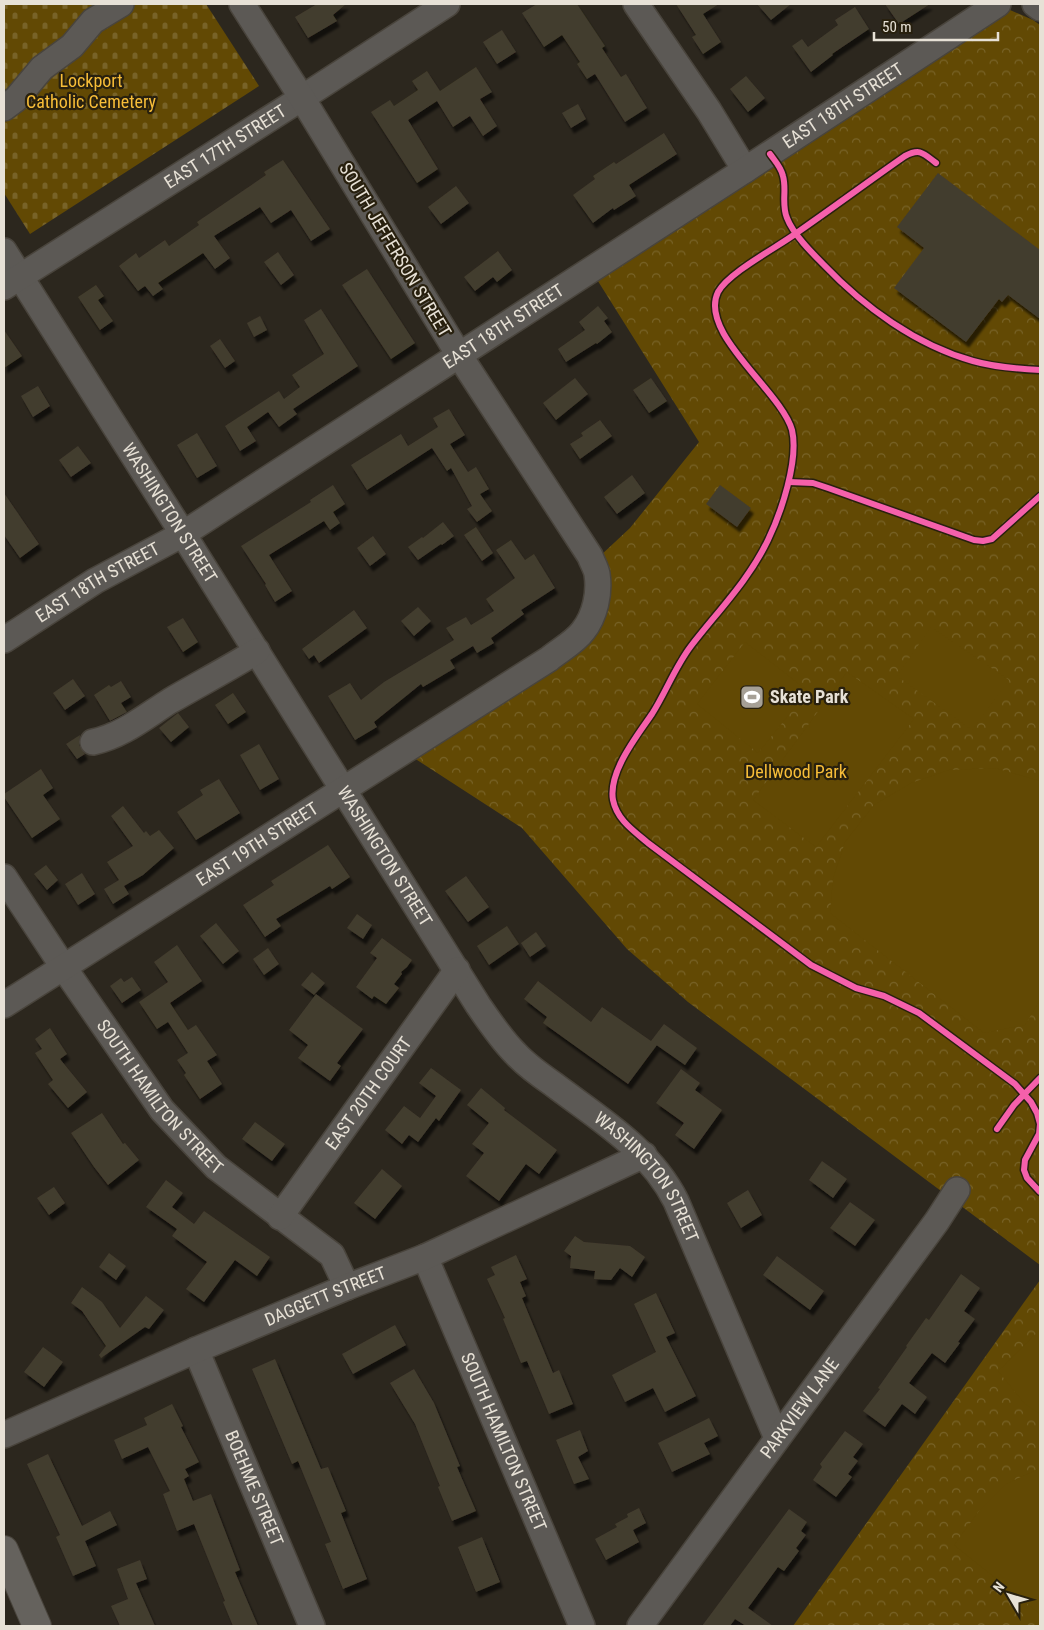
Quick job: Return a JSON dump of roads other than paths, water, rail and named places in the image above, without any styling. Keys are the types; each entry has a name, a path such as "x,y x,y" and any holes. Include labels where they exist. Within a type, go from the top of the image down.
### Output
{"main road":[{"path":"4,1550 36,1626"}],"street":[{"path":"4,108 16,99 42,68 72,46 93,21 121,4"},
{"name":"SOUTH JEFFERSON STREET","path":"242,4 302,98 459,355 590,556 597,572"},
{"name":"EAST 17TH STREET","path":"12,282 447,4"},
{"path":"636,4 709,111 745,170"},
{"name":"EAST 18TH STREET","path":"4,640 95,581 183,534 998,4"},
{"path":"1035,4 1040,8"},
{"name":"WASHINGTON STREET","path":"4,251 12,282 183,534 343,791 498,1034 515,1053 539,1074 607,1124 644,1155 663,1178 676,1201 776,1438"},
{"name":"EAST 19TH STREET","path":"4,1005 549,659 583,632 592,617 598,588 597,572"},
{"path":"93,742 105,739 129,728 172,700 256,652"},
{"name":"SOUTH HAMILTON STREET","path":"4,877 162,1110 216,1167 332,1255 347,1286"},
{"name":"EAST 20TH COURT","path":"280,1217 457,970"},
{"name":"DAGGETT STREET","path":"4,1435 347,1286 425,1257 644,1155"},
{"name":"PARKVIEW LANE","path":"640,1626 931,1229 957,1190"},
{"name":"SOUTH HAMILTON STREET","path":"425,1257 582,1626"},
{"name":"BOEHME STREET","path":"196,1350 312,1626"}],"place":[{"name":"Skate Park","path":"752,697"}],"park label":[{"name":"Lockport Catholic Cemetery","path":"91,91"},
{"name":"Dellwood Park","path":"796,772"}]}
